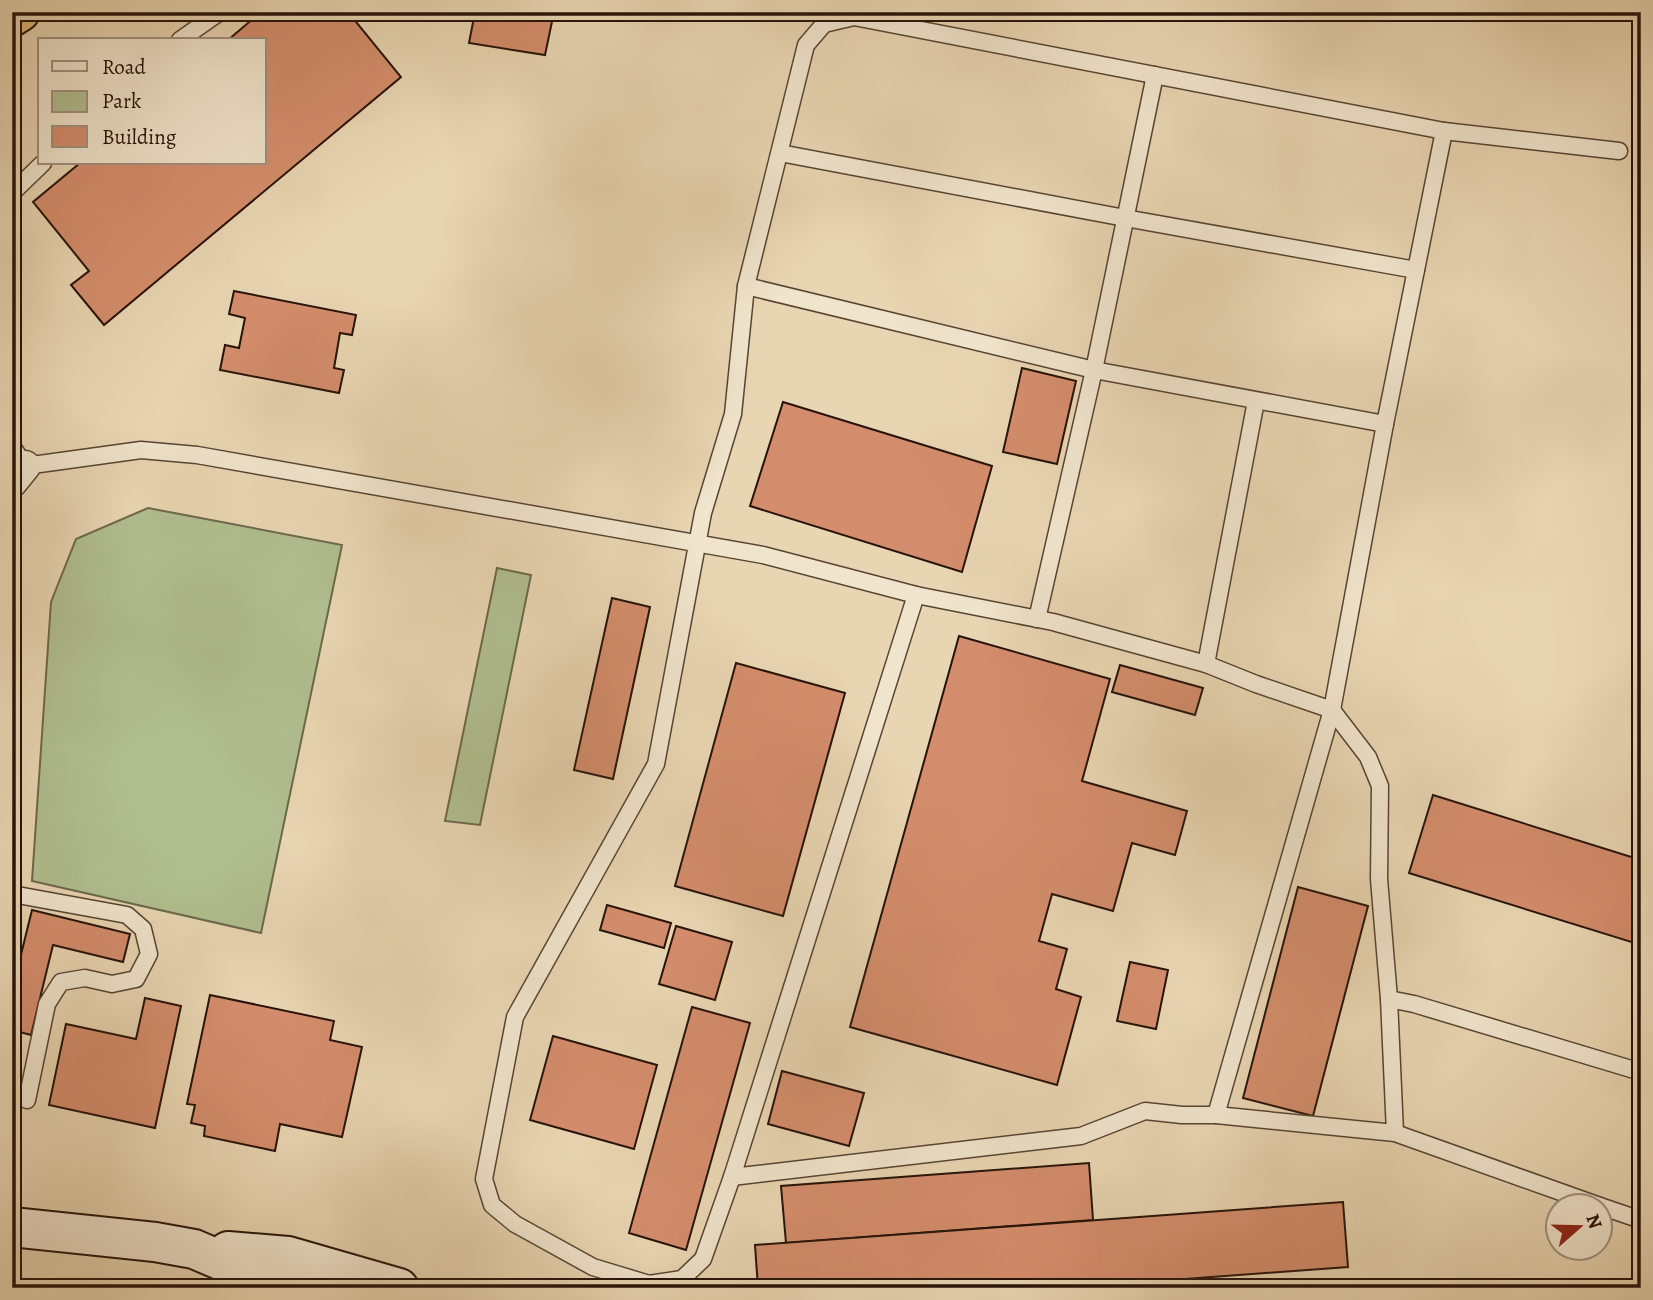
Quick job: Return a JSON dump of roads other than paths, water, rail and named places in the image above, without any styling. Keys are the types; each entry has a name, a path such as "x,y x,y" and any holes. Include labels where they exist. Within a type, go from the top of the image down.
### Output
{"highway":[{"path":"12,17 20,12"}],"main road":[{"path":"12,1227 155,1242 194,1249 288,1256 399,1288"},
{"path":"194,1249 286,1288"}],"lane":[{"path":"183,38 220,12"},
{"path":"916,595 732,1177 703,1259 682,1279 649,1284 593,1267 515,1224 492,1205 484,1179 515,1017 656,764 703,513 733,414 746,286 806,45 824,24 854,17 1444,131 1619,150"},
{"path":"1037,619 1094,370 1155,75"},
{"path":"1216,1115 1332,710 1385,424 1444,131"},
{"path":"779,153 1416,270"},
{"path":"12,193 42,164"},
{"path":"746,286 1094,370 1385,424"},
{"path":"1206,664 1256,401"},
{"path":"16,464 141,450 197,455 698,543 762,555 916,595 1053,622 1206,664 1332,710 1368,757 1380,786 1379,879 1389,999 1395,1133"},
{"path":"12,894 127,915 143,929 149,954 136,979 112,984 85,978 61,982 47,1004 27,1100"},
{"path":"1389,999 1414,1004 1641,1072"},
{"path":"732,1177 1081,1136 1145,1111 1216,1115 1395,1133 1561,1192"},
{"path":"1614,1211 1641,1220"},
{"path":"687,1275 698,1288"}]}
